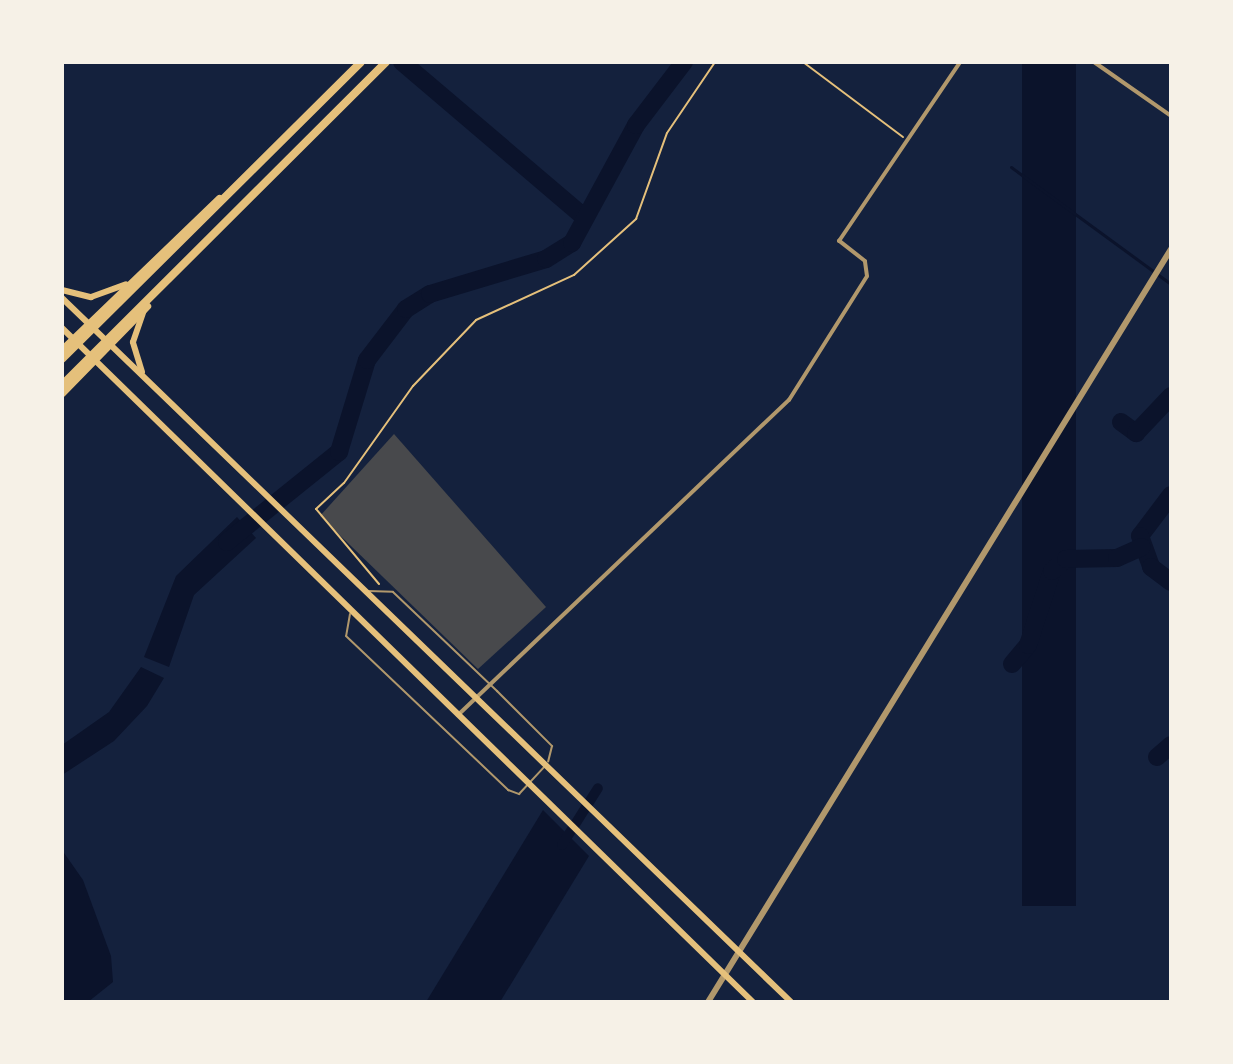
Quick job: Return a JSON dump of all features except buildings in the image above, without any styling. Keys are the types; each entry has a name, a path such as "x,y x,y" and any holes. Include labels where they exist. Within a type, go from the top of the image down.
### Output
{"highway":[{"path":"62,359 359,62"},
{"path":"62,385 387,64"}],"main road":[{"path":"62,349 359,62"},
{"path":"62,393 387,64"},
{"path":"62,290 91,297 136,278"},
{"path":"62,298 603,825 791,1002"},
{"path":"144,308 133,342 146,378"},
{"path":"62,328 268,535 753,1002"}],"street":[{"path":"457,716 789,400 867,276 865,261 839,241 960,62"},
{"path":"1094,62 1171,116"},
{"path":"708,1002 1171,249"}],"lane":[{"path":"350,614 346,636 519,794 555,754 491,685 393,592 364,590"}],"path":[{"path":"382,591 316,509 413,386 476,320 574,275 636,219 667,133 715,62"},
{"path":"803,62 907,140"}],"water":[{"path":"1022,62 1076,62 1076,906 1022,906"},
{"path":"237,517 256,538 194,595 169,667 144,657 176,576"},
{"path":"141,667 164,678 147,706 114,741 62,775 62,745 109,712"},
{"path":"543,810 589,856 500,1002 426,1002"},
{"path":"62,850 83,880 111,956 113,982 88,1002 62,1002"}],"waterway":[{"path":"402,62 585,218"},
{"path":"227,542 339,452 367,360 406,309 430,294 546,259 572,243 636,125 684,62"},
{"path":"1011,167 1171,284"},
{"path":"1121,422 1136,433 1171,396"},
{"path":"1171,495 1140,536 1151,567 1171,582"},
{"path":"1012,664 1028,645 1052,571 1066,559 1117,558 1142,547"},
{"path":"1157,757 1171,745"},
{"path":"562,845 598,788"}]}
